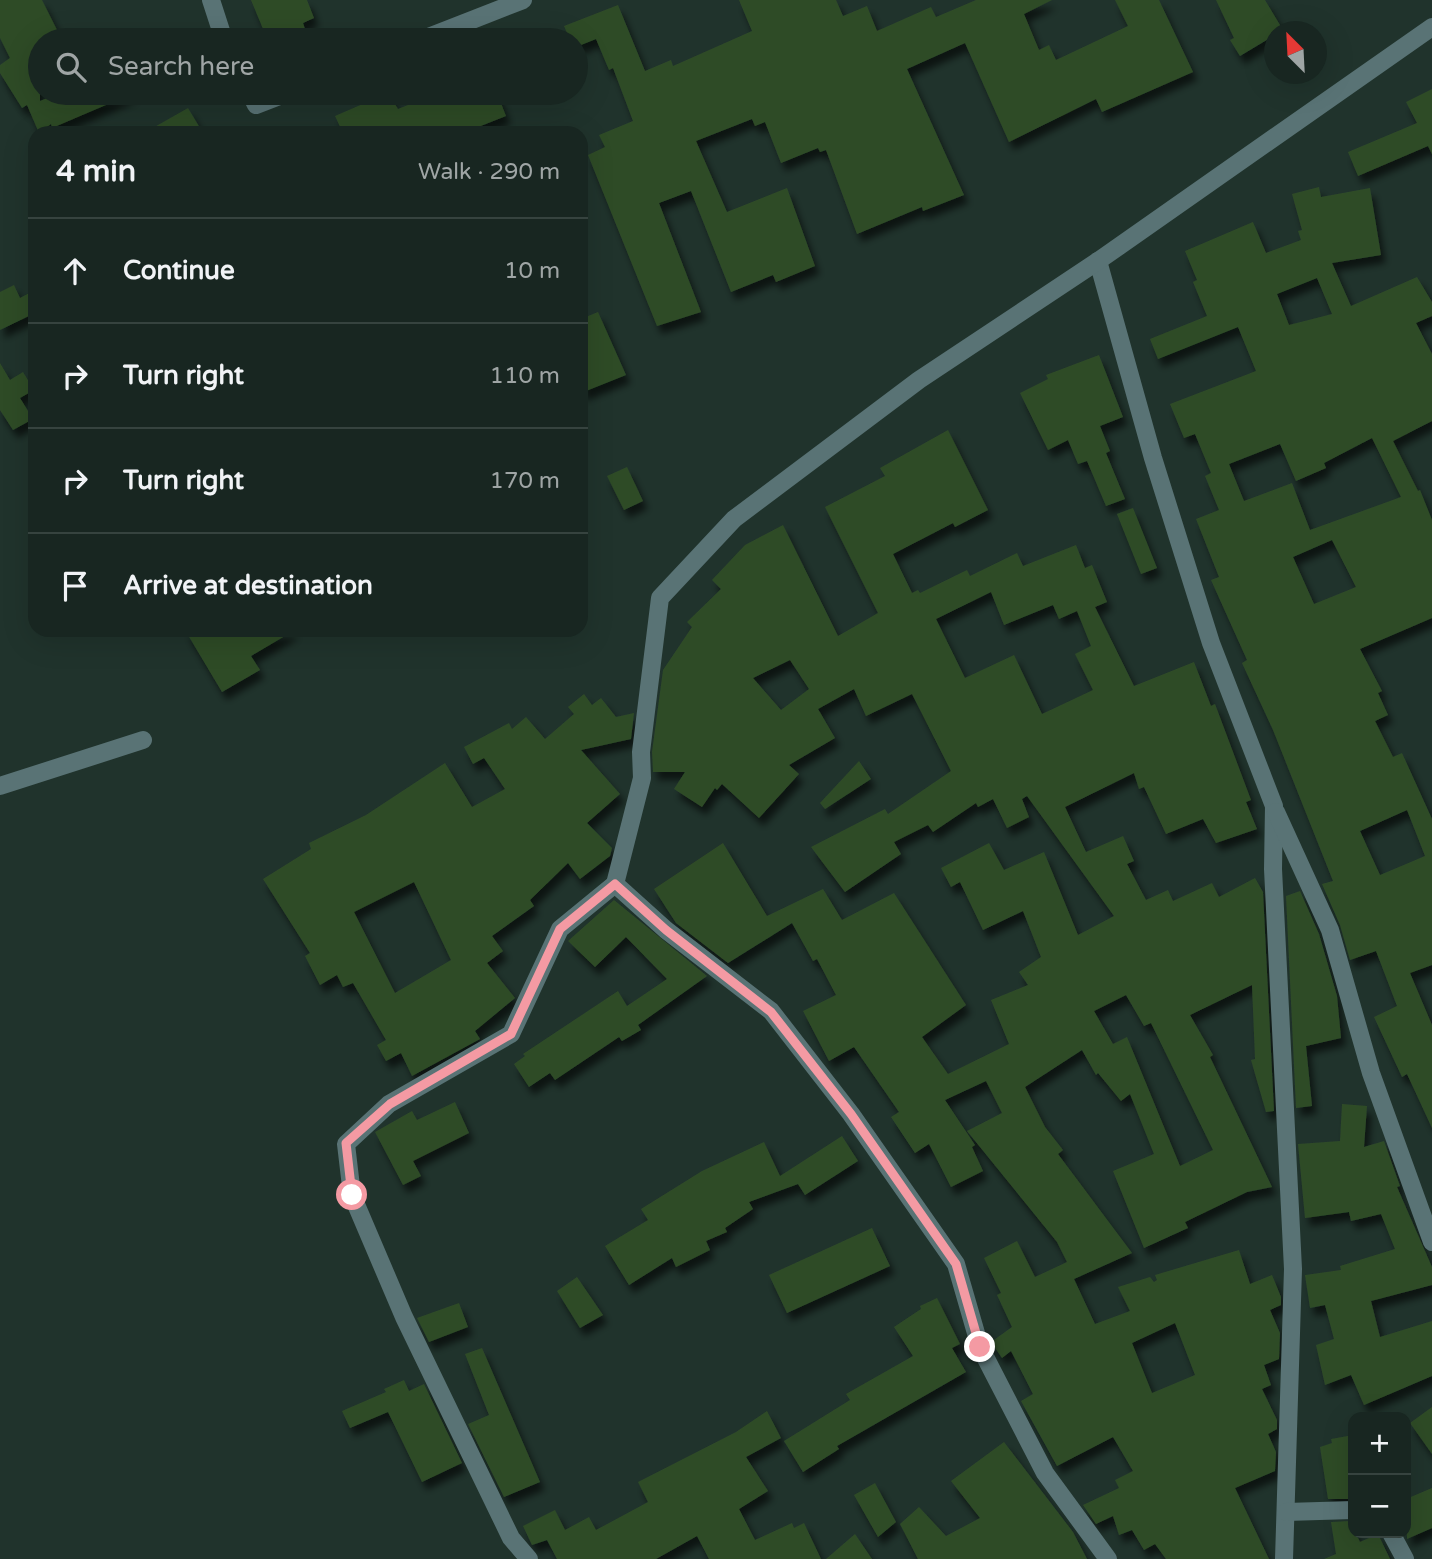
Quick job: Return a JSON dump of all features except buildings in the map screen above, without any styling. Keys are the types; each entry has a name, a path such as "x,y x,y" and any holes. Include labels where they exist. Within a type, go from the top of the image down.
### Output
{"street":[{"path":"211,0 220,28"},
{"path":"452,28 523,0"},
{"path":"528,1559 511,1538 404,1317 352,1195 346,1143 390,1104 511,1034 560,929 615,884 642,778 641,752 660,598 734,519 919,380 1098,261 1432,27"},
{"path":"1098,261 1153,458 1211,643 1274,806 1330,930 1371,1073 1432,1242"},
{"path":"0,786 143,740"},
{"path":"1274,806 1274,882 1293,1269 1284,1559"},
{"path":"615,884 666,930 771,1012 851,1114 956,1264 980,1347 1045,1473 1108,1559"},
{"path":"1286,1513 1348,1510"},
{"path":"1394,1538 1405,1559"}],"route":[{"path":"352,1195 346,1143 390,1104 511,1034 560,929 615,884 666,930 771,1012 851,1114 956,1264 980,1347"}]}
